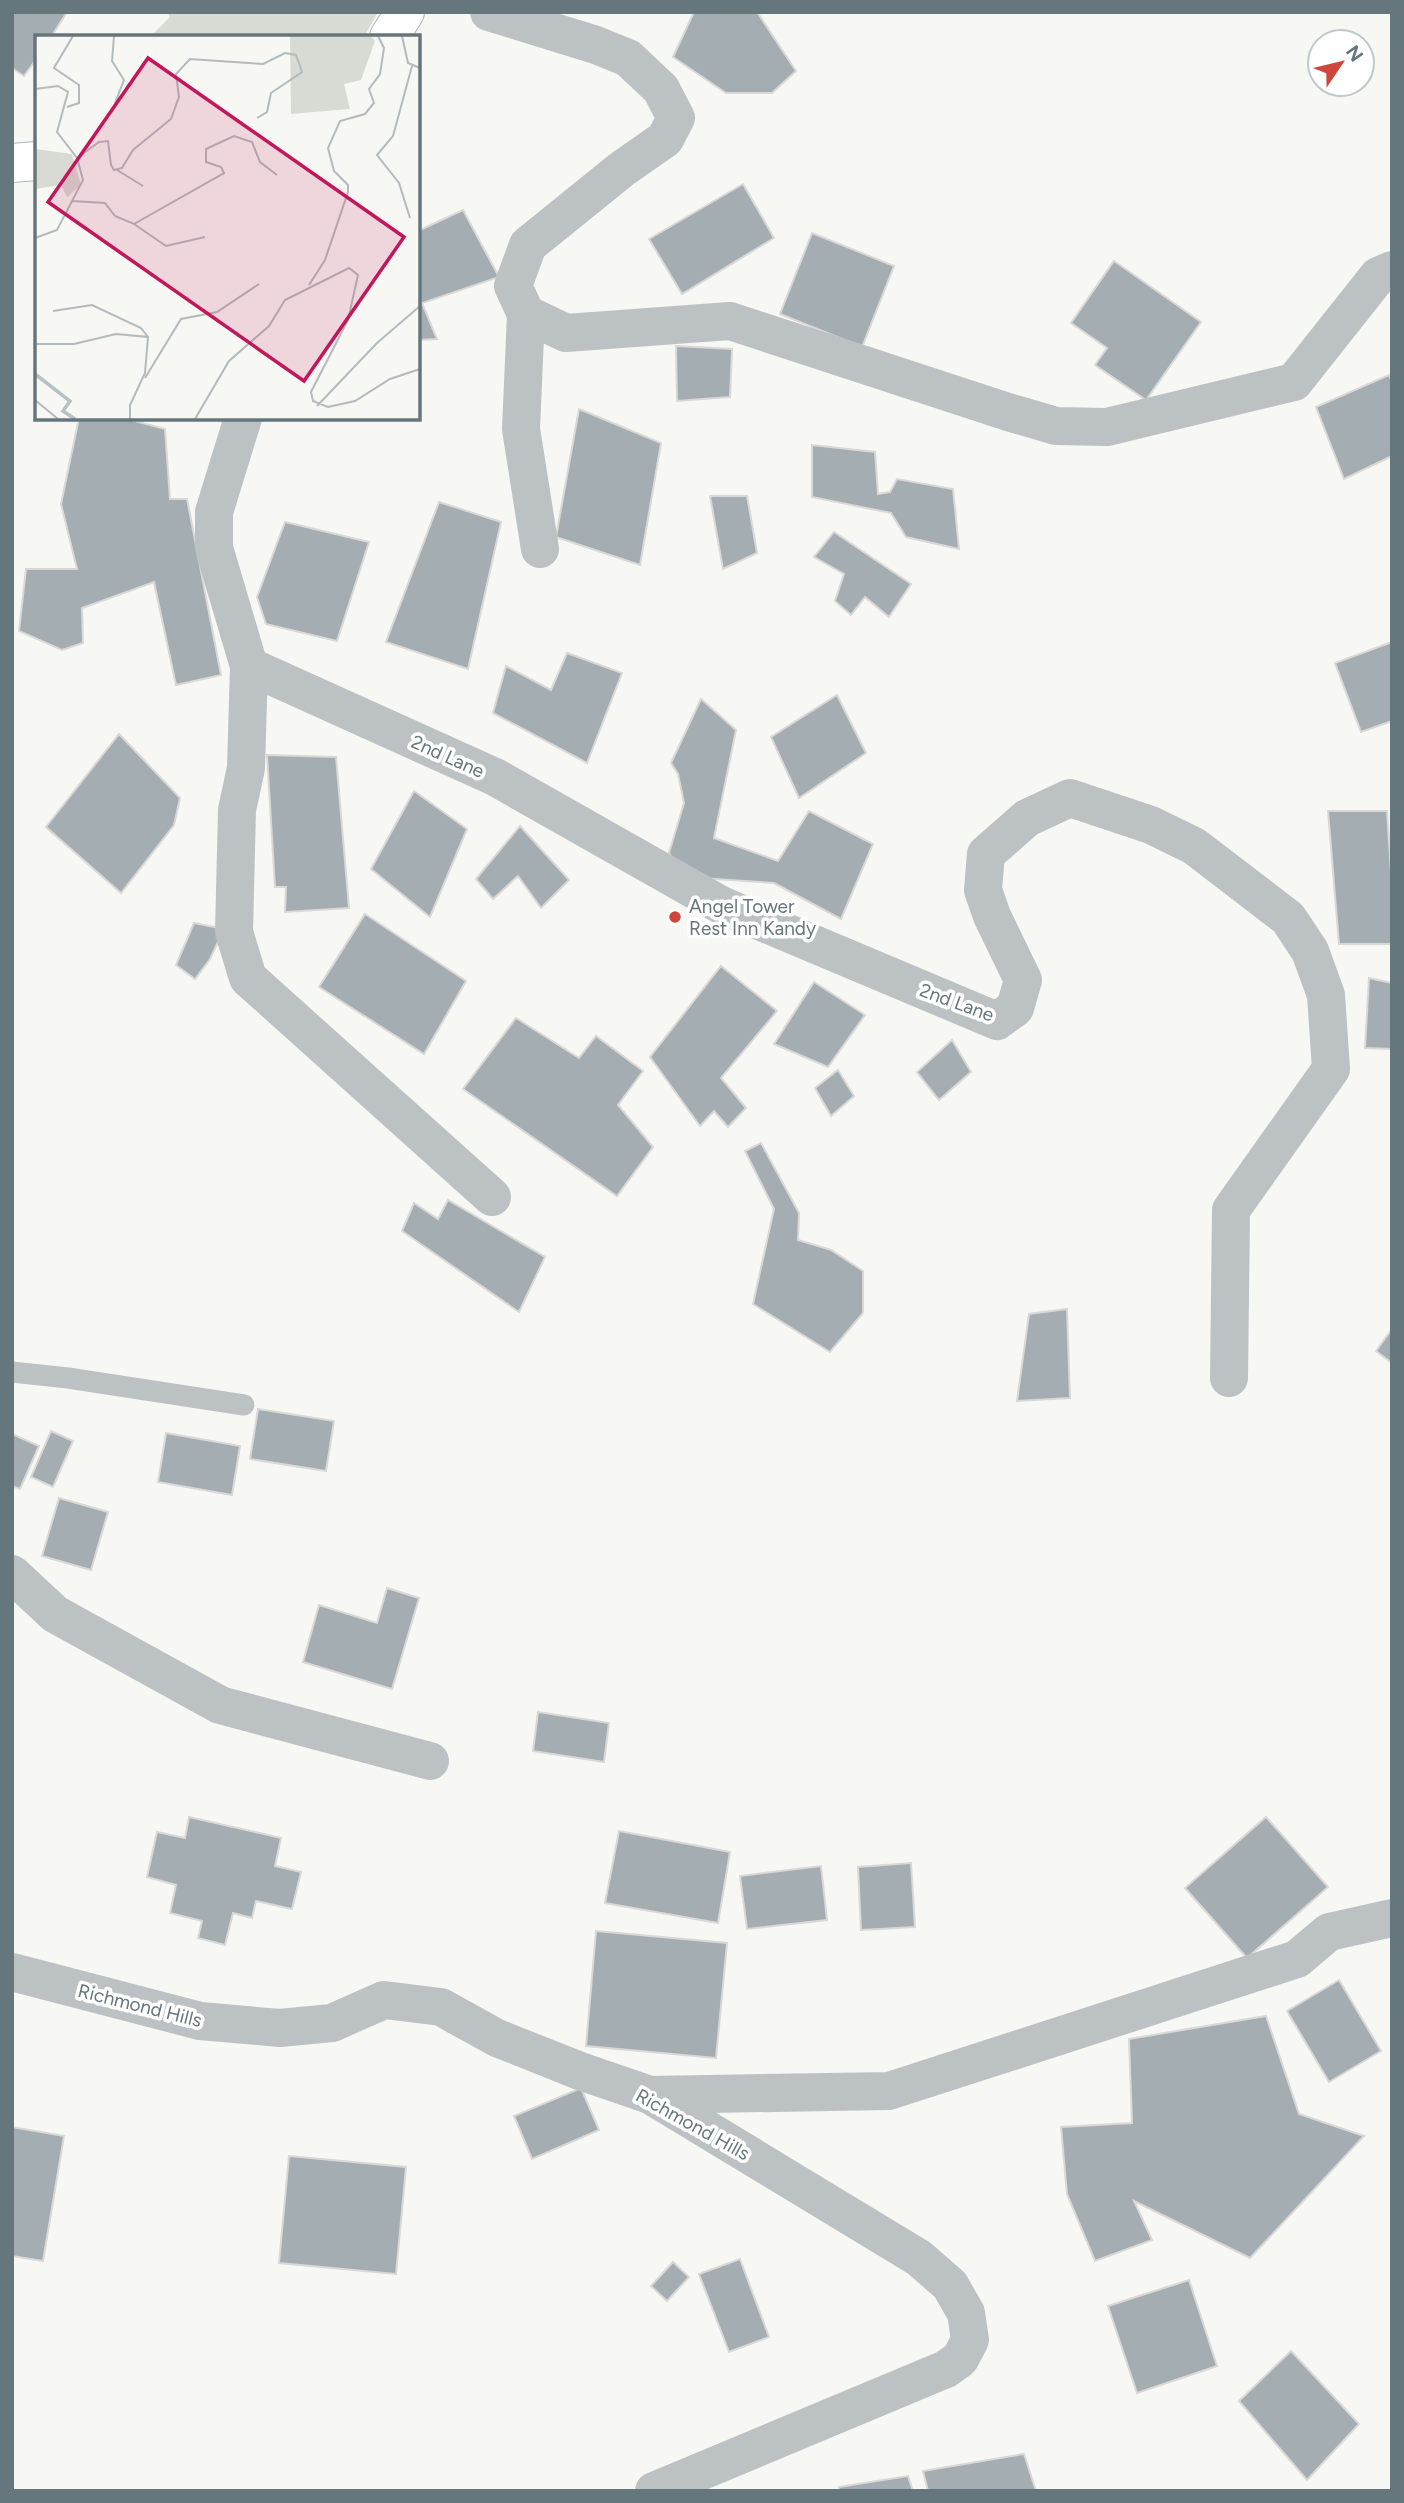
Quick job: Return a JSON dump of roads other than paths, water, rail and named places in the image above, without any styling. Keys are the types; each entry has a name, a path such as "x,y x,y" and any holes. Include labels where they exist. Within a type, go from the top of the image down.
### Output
{"street":[{"path":"390,35 405,12"},
{"path":"489,12 596,45 628,58 661,89 676,118 665,139 622,169 528,245 513,286 526,314 521,429 540,549"},
{"path":"12,163 35,161"},
{"path":"526,314 566,333 730,321 1056,426 1107,427 1294,382 1378,276 1392,270"},
{"path":"242,420 214,512 214,548 249,666 246,768 237,810 234,932 248,978 492,1197"},
{"name":"2nd Lane","path":"249,666 495,777 721,905 997,1021 1016,1008 1023,980 992,916 983,890 986,854 996,845 1027,818 1070,799 1102,807 1151,825 1194,846 1288,918 1310,951 1326,995 1331,1069 1231,1210 1229,1378"},
{"path":"12,1574 55,1614 220,1705 430,1761"},
{"path":"650,2095 889,2091 1297,1959 1329,1932 1392,1918"},
{"name":"Richmond Hills","path":"12,1972 200,2021 280,2028 332,2023 384,2000 441,2007 497,2038 650,2095 919,2258 950,2285 966,2313 970,2340 960,2359 946,2369 654,2491"}],"lane":[{"path":"12,1372 244,1405"}],"place":[{"name":"Angel Tower Rest Inn Kandy","path":"675,917"}]}
